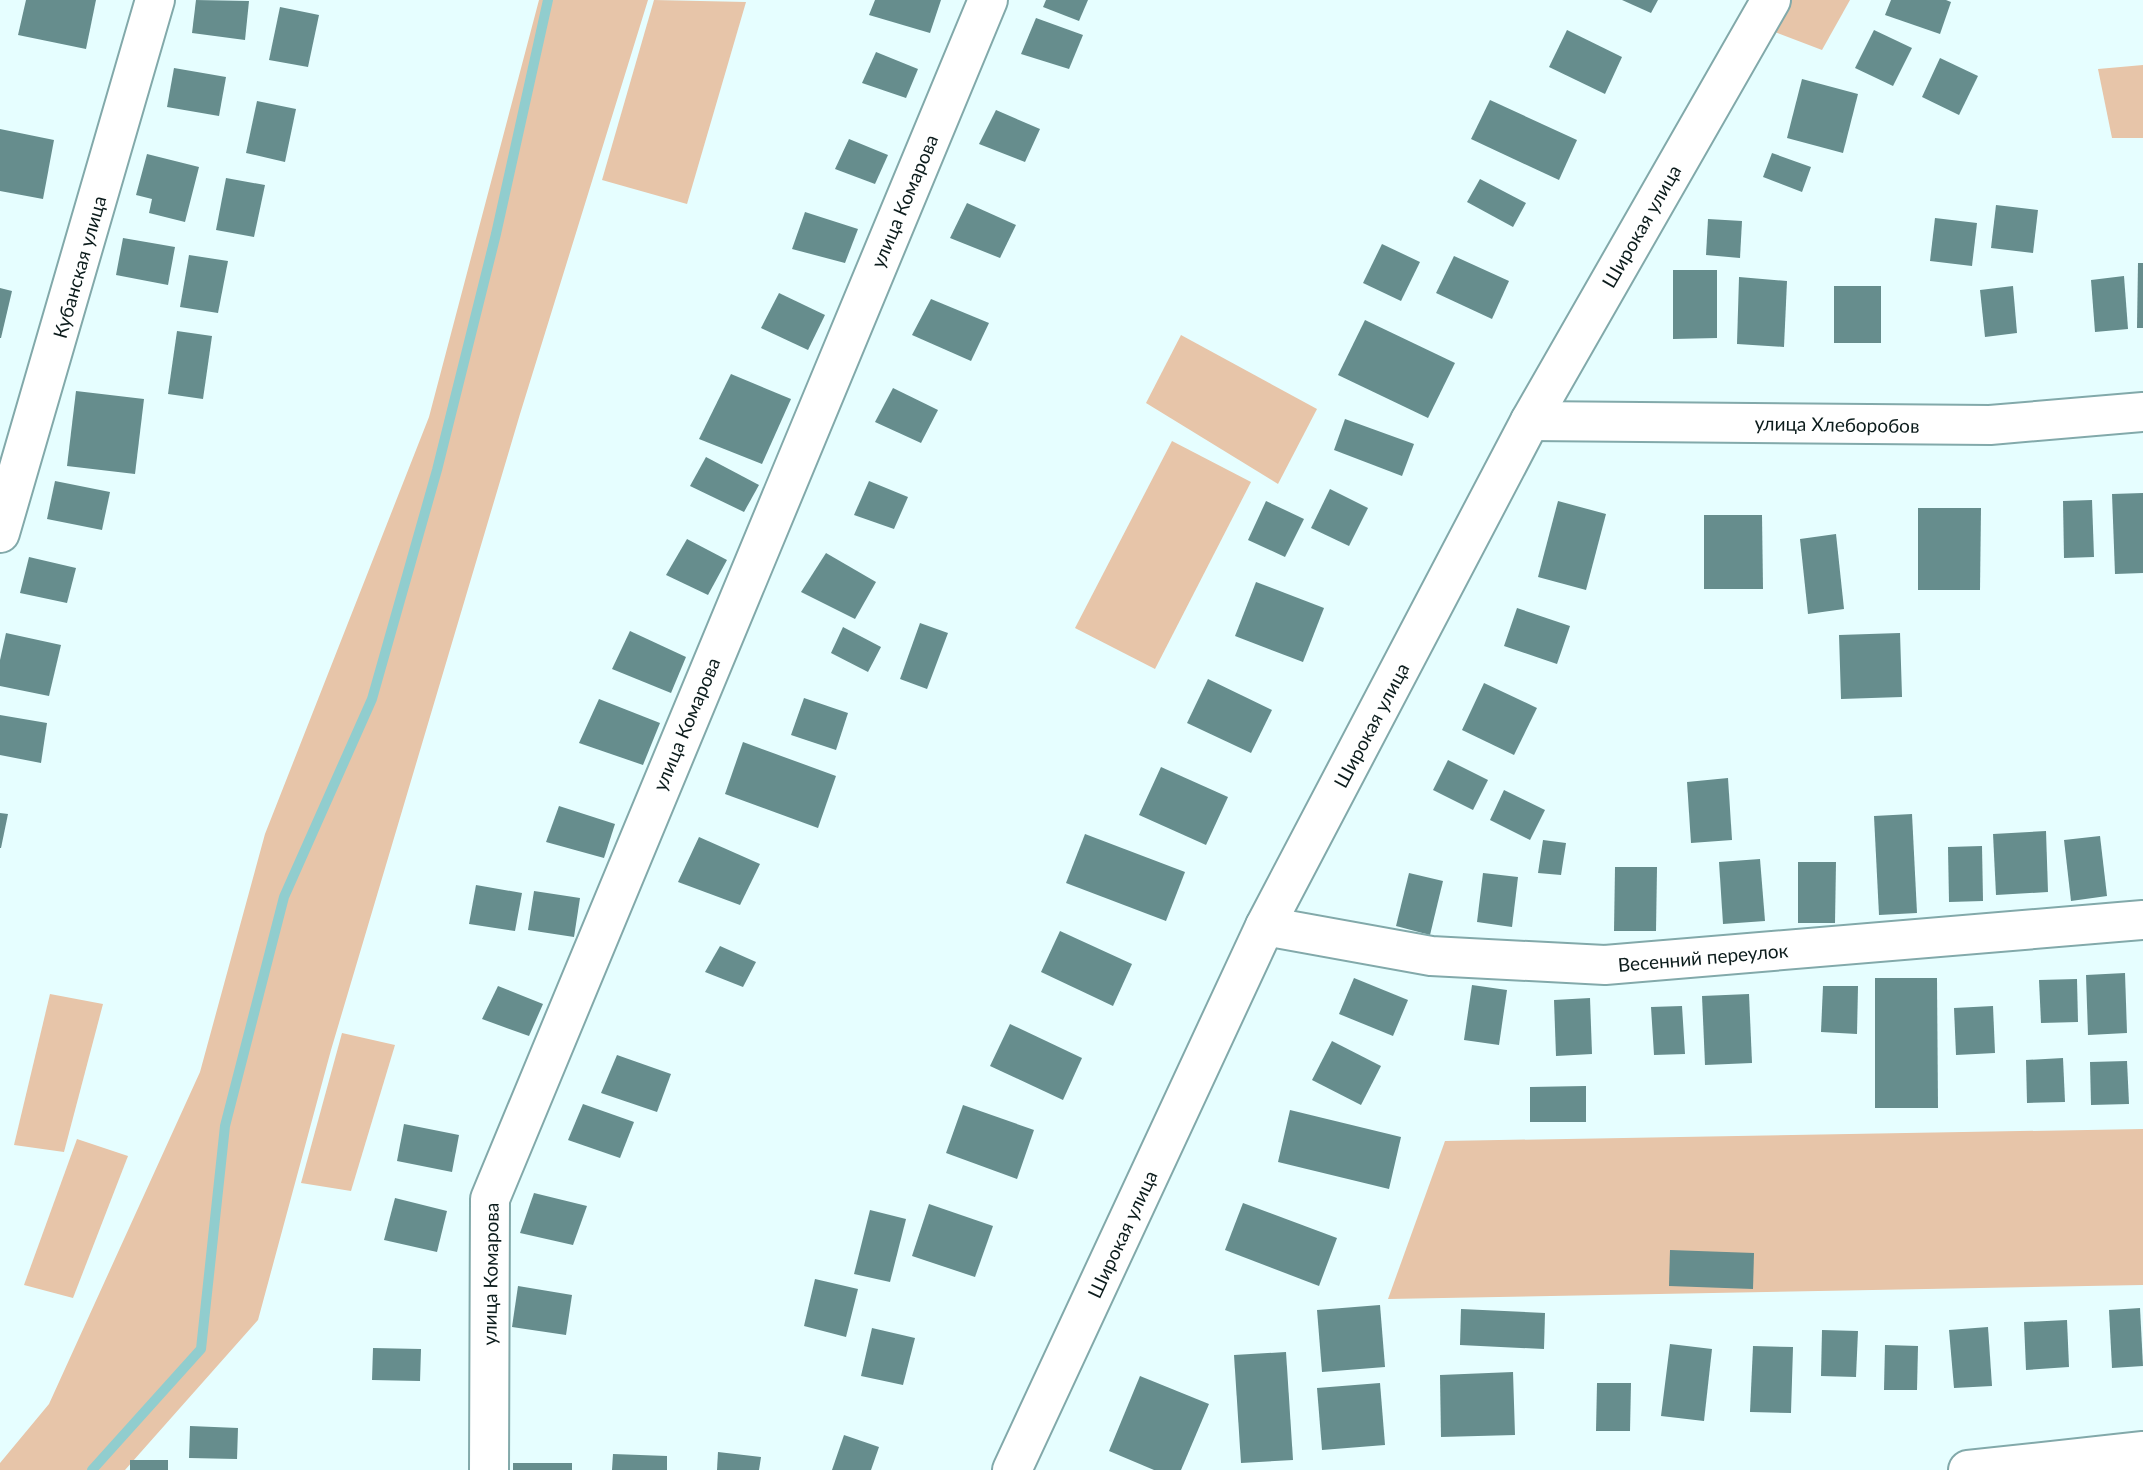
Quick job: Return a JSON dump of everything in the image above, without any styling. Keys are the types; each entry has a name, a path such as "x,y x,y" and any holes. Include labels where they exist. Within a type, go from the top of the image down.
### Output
{"street":[{"name":"Кубанская улица","path":"0,533 155,0"},
{"name":"улица Комарова","path":"489,1470 489,1199 988,0"},
{"name":"Широкая улица","path":"1012,1470 1265,926 1530,421 1771,0"},
{"name":"улица Хлеборобов","path":"1530,421 1990,425 2143,412"},
{"name":"Весенний переулок","path":"1265,926 1431,956 1605,965 2143,920"},
{"path":"1968,1470 2143,1451"}],"shaded area":[{"path":"539,0 648,0 520,414 331,1050 258,1320 125,1470 0,1470 0,1463 49,1404 200,1072 265,834 429,417"},
{"path":"654,0 746,2 687,204 602,180"},
{"path":"1791,0 1850,0 1822,50 1775,32"},
{"path":"2143,65 2143,138 2112,138 2098,69"},
{"path":"1181,335 1317,409 1278,484 1146,403"},
{"path":"1172,441 1251,482 1155,669 1075,628"},
{"path":"50,994 103,1004 64,1152 14,1145"},
{"path":"342,1033 395,1045 351,1191 301,1183"},
{"path":"2143,1129 2143,1285 1388,1299 1445,1141"},
{"path":"77,1139 128,1156 73,1298 24,1285"}],"building":[{"path":"26,0 96,0 86,49 18,35"},
{"path":"196,0 249,1 245,40 192,33"},
{"path":"875,0 941,0 930,33 869,15"},
{"path":"1046,0 1088,0 1079,21 1043,7"},
{"path":"1622,0 1658,0 1651,13"},
{"path":"1891,0 1951,2 1940,34 1885,15"},
{"path":"280,7 319,15 308,67 269,60"},
{"path":"1036,18 1083,35 1069,69 1021,54"},
{"path":"1567,30 1622,57 1605,94 1549,67"},
{"path":"1874,30 1912,48 1893,86 1855,68"},
{"path":"876,52 918,69 906,98 862,83"},
{"path":"1940,58 1978,76 1959,115 1922,97"},
{"path":"174,68 226,77 219,116 167,107"},
{"path":"1802,79 1858,94 1843,153 1787,138"},
{"path":"1490,100 1577,140 1559,180 1471,139"},
{"path":"257,101 296,109 285,162 246,153"},
{"path":"996,110 1040,129 1025,162 979,144"},
{"path":"0,129 54,140 43,199 0,191"},
{"path":"849,139 888,155 875,184 835,169"},
{"path":"1772,153 1811,167 1802,192 1763,177"},
{"path":"147,154 199,167 185,222 149,213 152,199 136,195"},
{"path":"226,178 265,185 254,237 216,230"},
{"path":"1480,179 1526,203 1513,227 1467,202"},
{"path":"967,203 1016,225 1000,258 950,238"},
{"path":"1996,205 2038,210 2033,253 1991,248"},
{"path":"805,212 858,229 845,263 792,249"},
{"path":"1935,218 1977,223 1972,266 1930,261"},
{"path":"1708,219 1742,221 1740,258 1706,255"},
{"path":"123,238 175,247 168,285 116,275"},
{"path":"1382,244 1420,262 1401,301 1363,283"},
{"path":"189,255 228,261 218,313 180,307"},
{"path":"1454,256 1509,281 1492,319 1436,293"},
{"path":"2138,263 2143,263 2143,328 2137,328"},
{"path":"1673,270 1717,270 1717,338 1673,339"},
{"path":"2124,276 2128,329 2095,332 2091,280"},
{"path":"1739,277 1787,281 1784,347 1737,344"},
{"path":"1834,286 1881,286 1881,343 1834,343"},
{"path":"2013,286 2017,333 1985,337 1980,290"},
{"path":"0,288 12,291 1,338 0,338"},
{"path":"779,293 825,315 808,350 761,328"},
{"path":"931,299 989,323 971,361 912,335"},
{"path":"1365,320 1455,363 1428,418 1338,375"},
{"path":"177,331 212,336 203,399 168,394"},
{"path":"731,374 791,399 762,464 699,439"},
{"path":"893,388 938,410 921,443 875,422"},
{"path":"76,391 144,399 135,474 67,466"},
{"path":"1345,419 1414,444 1402,476 1334,450"},
{"path":"706,457 759,485 744,512 690,486"},
{"path":"55,481 110,492 102,530 47,519"},
{"path":"869,481 908,497 894,529 854,515"},
{"path":"1330,489 1368,508 1349,546 1311,528"},
{"path":"2143,493 2143,573 2115,574 2112,494"},
{"path":"2092,500 2094,557 2064,558 2063,501"},
{"path":"1266,501 1304,519 1285,557 1248,540"},
{"path":"1558,501 1606,514 1586,590 1538,577"},
{"path":"1918,508 1981,508 1980,590 1918,590"},
{"path":"1704,515 1762,515 1763,589 1704,589"},
{"path":"1836,534 1844,609 1808,614 1800,539"},
{"path":"687,539 727,560 708,595 666,575"},
{"path":"826,553 876,582 855,619 801,592"},
{"path":"29,557 76,568 67,603 20,593"},
{"path":"1256,582 1324,608 1303,662 1235,636"},
{"path":"1517,608 1570,626 1557,664 1504,646"},
{"path":"920,623 948,633 927,689 900,679"},
{"path":"843,627 881,647 868,672 831,653"},
{"path":"630,631 686,657 671,693 612,669"},
{"path":"6,633 61,645 49,696 0,686 0,660"},
{"path":"1900,633 1902,697 1841,699 1839,635"},
{"path":"1208,679 1272,710 1251,753 1187,723"},
{"path":"1484,683 1537,708 1514,755 1462,730"},
{"path":"804,698 848,713 836,750 791,735"},
{"path":"599,699 660,723 643,765 579,743"},
{"path":"0,715 47,723 41,763 0,755"},
{"path":"743,742 836,776 818,828 725,794"},
{"path":"1448,760 1488,780 1473,810 1433,790"},
{"path":"1161,767 1228,797 1206,845 1139,815"},
{"path":"1728,778 1732,840 1691,843 1687,782"},
{"path":"1504,790 1545,810 1530,840 1490,820"},
{"path":"559,806 615,824 604,858 546,842"},
{"path":"0,813 8,814 1,848 0,848"},
{"path":"1912,814 1917,913 1879,915 1874,816"},
{"path":"2046,831 2048,892 1996,895 1993,834"},
{"path":"1085,834 1185,872 1166,921 1066,883"},
{"path":"2100,836 2107,896 2071,901 2064,840"},
{"path":"699,837 760,864 740,905 678,882"},
{"path":"1543,840 1566,843 1561,875 1538,873"},
{"path":"1982,846 1983,901 1949,902 1948,847"},
{"path":"1760,859 1765,921 1723,924 1719,862"},
{"path":"1798,862 1836,862 1835,923 1798,923"},
{"path":"1615,867 1657,867 1656,931 1614,931"},
{"path":"1409,873 1443,881 1430,935 1396,926"},
{"path":"1483,873 1518,877 1512,927 1477,922"},
{"path":"476,885 522,893 515,931 469,924"},
{"path":"534,891 580,898 574,937 528,930"},
{"path":"1060,931 1132,964 1113,1006 1041,972"},
{"path":"720,946 756,962 743,987 705,972"},
{"path":"2125,973 2127,1033 2088,1035 2086,975"},
{"path":"1354,978 1408,1000 1393,1036 1339,1014"},
{"path":"1875,978 1937,978 1938,1108 1875,1108"},
{"path":"2077,979 2078,1022 2041,1023 2039,980"},
{"path":"1472,985 1507,990 1499,1045 1464,1040"},
{"path":"498,986 543,1004 529,1036 482,1019"},
{"path":"1823,986 1858,986 1857,1034 1821,1032"},
{"path":"1749,994 1752,1063 1705,1065 1702,996"},
{"path":"1590,998 1592,1054 1556,1056 1554,1000"},
{"path":"1682,1006 1685,1054 1654,1055 1651,1007"},
{"path":"1993,1006 1995,1053 1956,1055 1954,1008"},
{"path":"1010,1024 1082,1058 1063,1100 990,1066"},
{"path":"1332,1041 1381,1066 1361,1105 1312,1080"},
{"path":"617,1055 671,1074 657,1112 601,1093"},
{"path":"2063,1058 2065,1102 2027,1103 2026,1060"},
{"path":"2127,1061 2129,1104 2091,1105 2090,1062"},
{"path":"1586,1086 1586,1122 1530,1122 1530,1087"},
{"path":"583,1104 634,1122 620,1158 568,1140"},
{"path":"963,1105 1034,1130 1017,1179 946,1153"},
{"path":"1290,1110 1401,1137 1389,1189 1278,1162"},
{"path":"404,1124 459,1135 452,1172 397,1161"},
{"path":"534,1193 587,1206 573,1245 520,1233"},
{"path":"395,1198 447,1211 437,1252 384,1240"},
{"path":"1243,1203 1337,1238 1319,1286 1225,1250"},
{"path":"929,1204 993,1226 975,1277 912,1256"},
{"path":"870,1210 906,1219 890,1282 854,1274"},
{"path":"1670,1250 1754,1253 1753,1289 1669,1286"},
{"path":"815,1279 858,1289 846,1337 804,1326"},
{"path":"518,1286 572,1295 566,1335 512,1327"},
{"path":"1380,1305 1385,1367 1322,1372 1317,1310"},
{"path":"2140,1308 2143,1366 2112,1368 2109,1310"},
{"path":"1461,1309 1545,1313 1544,1349 1460,1345"},
{"path":"2067,1320 2069,1367 2026,1370 2024,1322"},
{"path":"1988,1327 1992,1386 1954,1388 1949,1330"},
{"path":"872,1328 915,1338 903,1385 861,1376"},
{"path":"1822,1330 1858,1331 1856,1377 1821,1376"},
{"path":"1670,1344 1712,1349 1704,1421 1661,1416"},
{"path":"1885,1345 1918,1346 1917,1390 1884,1390"},
{"path":"1753,1346 1793,1347 1791,1413 1750,1412"},
{"path":"373,1348 421,1349 420,1381 372,1380"},
{"path":"1286,1352 1293,1460 1241,1463 1234,1355"},
{"path":"1513,1372 1515,1435 1441,1437 1440,1375"},
{"path":"1140,1376 1209,1404 1181,1470 1154,1470 1109,1451"},
{"path":"1380,1383 1385,1445 1322,1450 1317,1388"},
{"path":"1597,1383 1631,1383 1630,1431 1596,1431"},
{"path":"190,1426 238,1428 237,1459 189,1458"},
{"path":"844,1435 879,1447 871,1470 832,1470"},
{"path":"718,1452 761,1457 759,1470 717,1470"},
{"path":"613,1454 667,1456 667,1470 612,1470"},
{"path":"130,1460 168,1460 168,1470 130,1470"},
{"path":"513,1463 572,1463 572,1470 513,1470"}],"waterway":[{"path":"92,1470 201,1349 225,1126 284,897 372,699 437,470 496,234 548,0"}]}
